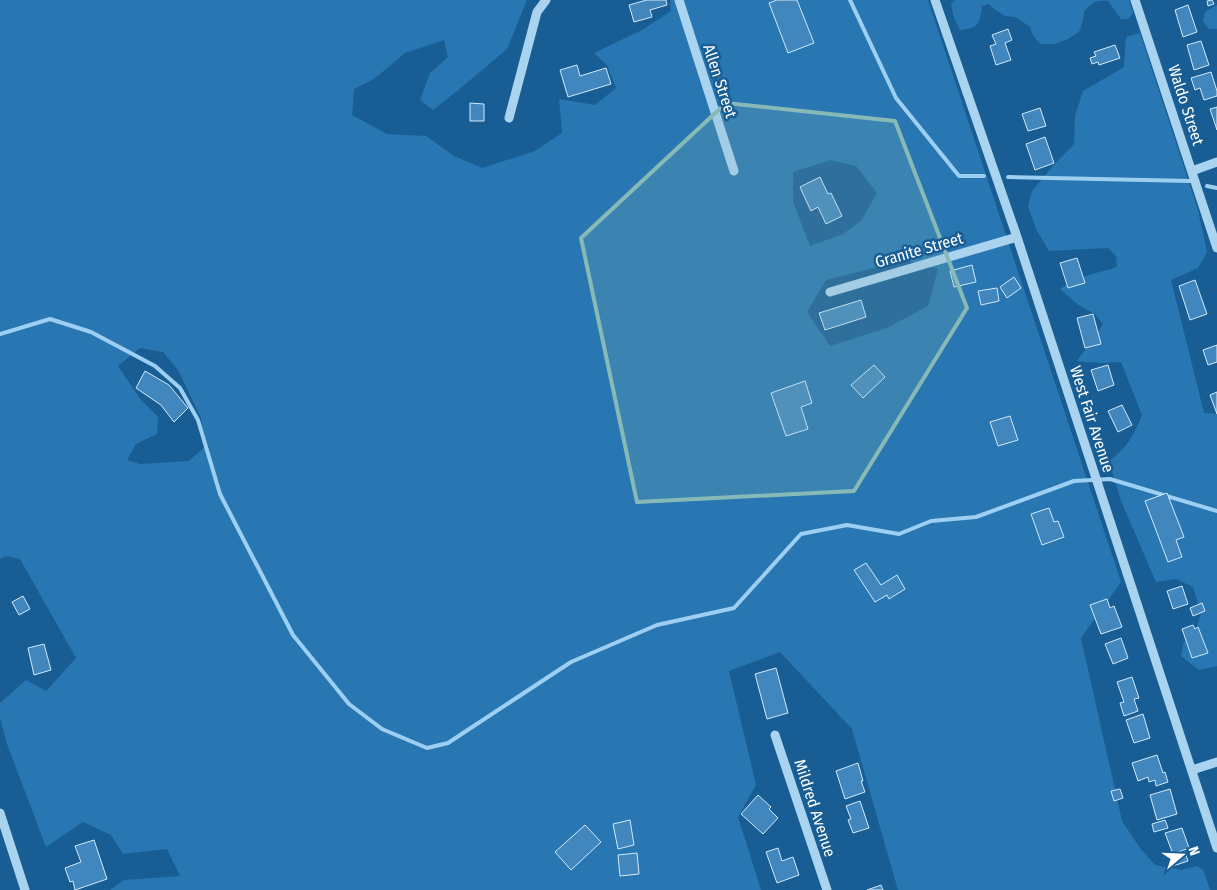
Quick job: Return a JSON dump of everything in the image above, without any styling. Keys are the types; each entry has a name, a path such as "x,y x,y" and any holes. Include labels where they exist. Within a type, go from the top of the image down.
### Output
{"street":[{"path":"509,118 537,12 546,0"},
{"name":"Allen Street","path":"678,0 734,171"},
{"name":"West Fair Avenue","path":"935,0 1017,237 1217,848"},
{"name":"Waldo Street","path":"1135,0 1217,248"},
{"path":"1192,171 1217,162"},
{"name":"Granite Street","path":"830,292 1017,237"},
{"name":"Mildred Avenue","path":"775,735 827,890"},
{"path":"1192,770 1217,762"},
{"path":"0,813 25,890"}],"highlighted area":[{"path":"726,103 895,121 967,308 854,491 637,502 581,238"}],"shaded area":[{"path":"0,0 527,0 507,49 433,110 420,100 430,73 448,57 444,40 405,53 374,79 354,89 352,115 387,134 426,136 454,156 482,168 535,151 562,133 559,99 595,105 616,88 607,65 594,53 642,30 671,11 670,0 928,0 1121,582 1081,638 1122,821 1140,848 1155,865 1181,870 1197,866 1203,870 1210,890 898,890 852,729 780,652 729,671 756,785 738,817 761,890 110,890 124,880 180,876 167,849 123,854 111,835 83,822 46,847 7,744 0,718 0,703 26,680 46,691 76,658 20,559 6,556 0,559","holes":["831,160 856,166 877,193 861,221 843,234 810,246 793,202 793,172","905,260 938,269 928,306 887,328 830,346 807,312 826,280","140,348 163,352 178,370 201,418 206,446 189,461 140,464 127,460 136,444 157,434 158,417 141,400 118,366"]},
{"path":"955,0 1129,0 1133,13 1129,19 1121,19 1108,1 1098,1 1084,11 1079,32 1068,39 1054,44 1041,44 1034,37 1029,26 1015,17 1005,16 989,4 982,6 979,21 975,26 960,30 954,18 951,4"},
{"path":"1217,5 1217,29 1209,29 1203,22 1205,12"},
{"path":"1140,33 1198,210 1207,252 1198,268 1171,280 1204,413 1217,414 1217,666 1199,670 1181,656 1184,642 1195,635 1201,613 1193,587 1176,579 1156,582 1121,501 1109,461 1129,441 1142,415 1121,362 1077,361 1103,324 1095,314 1077,304 1060,289 1080,278 1117,267 1116,256 1108,248 1049,251 1036,229 1028,206 1032,191 1074,144 1075,116 1083,91 1124,67 1126,37"}],"building":[{"path":"647,0 666,0 667,5 650,10 652,17 634,22 629,5"},
{"path":"777,0 797,0 814,43 788,53 769,3"},
{"path":"1212,0 1214,4 1208,6 1207,1"},
{"path":"1188,5 1197,32 1183,37 1175,10"},
{"path":"1008,29 1012,40 1005,43 1011,60 996,65 990,46 996,44 992,35"},
{"path":"1201,41 1209,65 1194,70 1187,45"},
{"path":"1115,45 1120,58 1099,65 1098,62 1092,64 1090,58 1096,56 1094,52"},
{"path":"577,65 580,76 606,68 611,84 568,97 560,70"},
{"path":"1211,72 1217,96 1204,100 1200,88 1195,90 1191,78"},
{"path":"470,103 484,104 484,121 470,121"},
{"path":"1217,107 1217,130 1210,109"},
{"path":"1040,108 1046,126 1028,131 1022,114"},
{"path":"1045,137 1054,163 1035,170 1026,144"},
{"path":"820,177 828,194 831,193 842,216 826,224 818,207 811,211 800,187"},
{"path":"1077,258 1085,283 1068,288 1060,263"},
{"path":"972,265 976,282 954,287 950,271"},
{"path":"1014,277 1021,288 1007,298 1000,287"},
{"path":"1195,280 1207,314 1190,320 1179,286"},
{"path":"997,288 999,301 981,305 978,291"},
{"path":"861,300 866,317 825,330 819,313"},
{"path":"1093,314 1101,344 1085,348 1077,318"},
{"path":"1217,345 1217,362 1208,365 1203,350"},
{"path":"874,365 885,377 863,398 851,385"},
{"path":"1108,365 1114,385 1098,391 1091,370"},
{"path":"145,371 169,385 188,408 174,422 161,405 136,388"},
{"path":"805,381 812,403 801,407 808,429 786,436 771,393"},
{"path":"1217,392 1217,414 1210,395"},
{"path":"1122,405 1132,425 1118,432 1108,411"},
{"path":"1010,416 1018,440 998,446 990,422"},
{"path":"1167,493 1184,537 1176,540 1182,557 1168,562 1145,501"},
{"path":"1049,508 1054,522 1058,521 1064,537 1042,545 1031,514"},
{"path":"866,563 881,585 897,575 905,589 889,599 887,595 875,602 854,570"},
{"path":"1182,586 1188,604 1173,609 1167,591"},
{"path":"23,596 30,609 19,615 12,602"},
{"path":"1107,599 1110,608 1114,606 1122,627 1101,634 1090,605"},
{"path":"1202,603 1205,611 1193,616 1190,608"},
{"path":"1193,625 1195,629 1198,627 1208,653 1192,658 1182,629"},
{"path":"1121,638 1128,658 1113,664 1105,644"},
{"path":"44,644 51,670 34,675 28,648"},
{"path":"776,668 788,713 767,719 755,674"},
{"path":"1132,677 1139,698 1134,699 1138,711 1124,716 1120,703 1124,702 1117,682"},
{"path":"1143,714 1150,738 1134,743 1126,720"},
{"path":"1157,755 1168,782 1156,786 1155,780 1149,782 1148,777 1138,781 1132,763"},
{"path":"858,763 865,792 845,799 836,771"},
{"path":"1120,789 1123,798 1114,801 1111,791"},
{"path":"1170,789 1177,814 1157,820 1150,795"},
{"path":"758,795 771,807 769,809 778,818 763,834 741,814"},
{"path":"860,801 869,828 853,833 848,820 851,819 846,806"},
{"path":"630,820 634,845 618,849 613,824"},
{"path":"1165,820 1168,828 1154,832 1152,824"},
{"path":"585,825 601,842 571,870 555,852"},
{"path":"1182,828 1189,848 1173,854 1165,833"},
{"path":"94,840 107,879 75,890 73,881 70,882 65,868 81,862 75,846"},
{"path":"778,848 782,861 793,857 799,875 777,883 766,852"},
{"path":"1185,852 1188,861 1173,866 1170,857"},
{"path":"637,853 639,874 620,876 618,855"},
{"path":"881,885 883,890 867,890"}],"waterway":[{"path":"850,0 896,98 959,176 984,176"},
{"path":"1008,177 1191,181"},
{"path":"1207,186 1217,188"},
{"path":"0,334 50,319 91,332 155,366 180,388 198,420 220,494 293,635 349,704 382,729 427,748 448,743 571,662 657,625 734,608 801,534 847,525 899,534 931,521 976,517 1074,481 1110,479 1217,511"}]}
